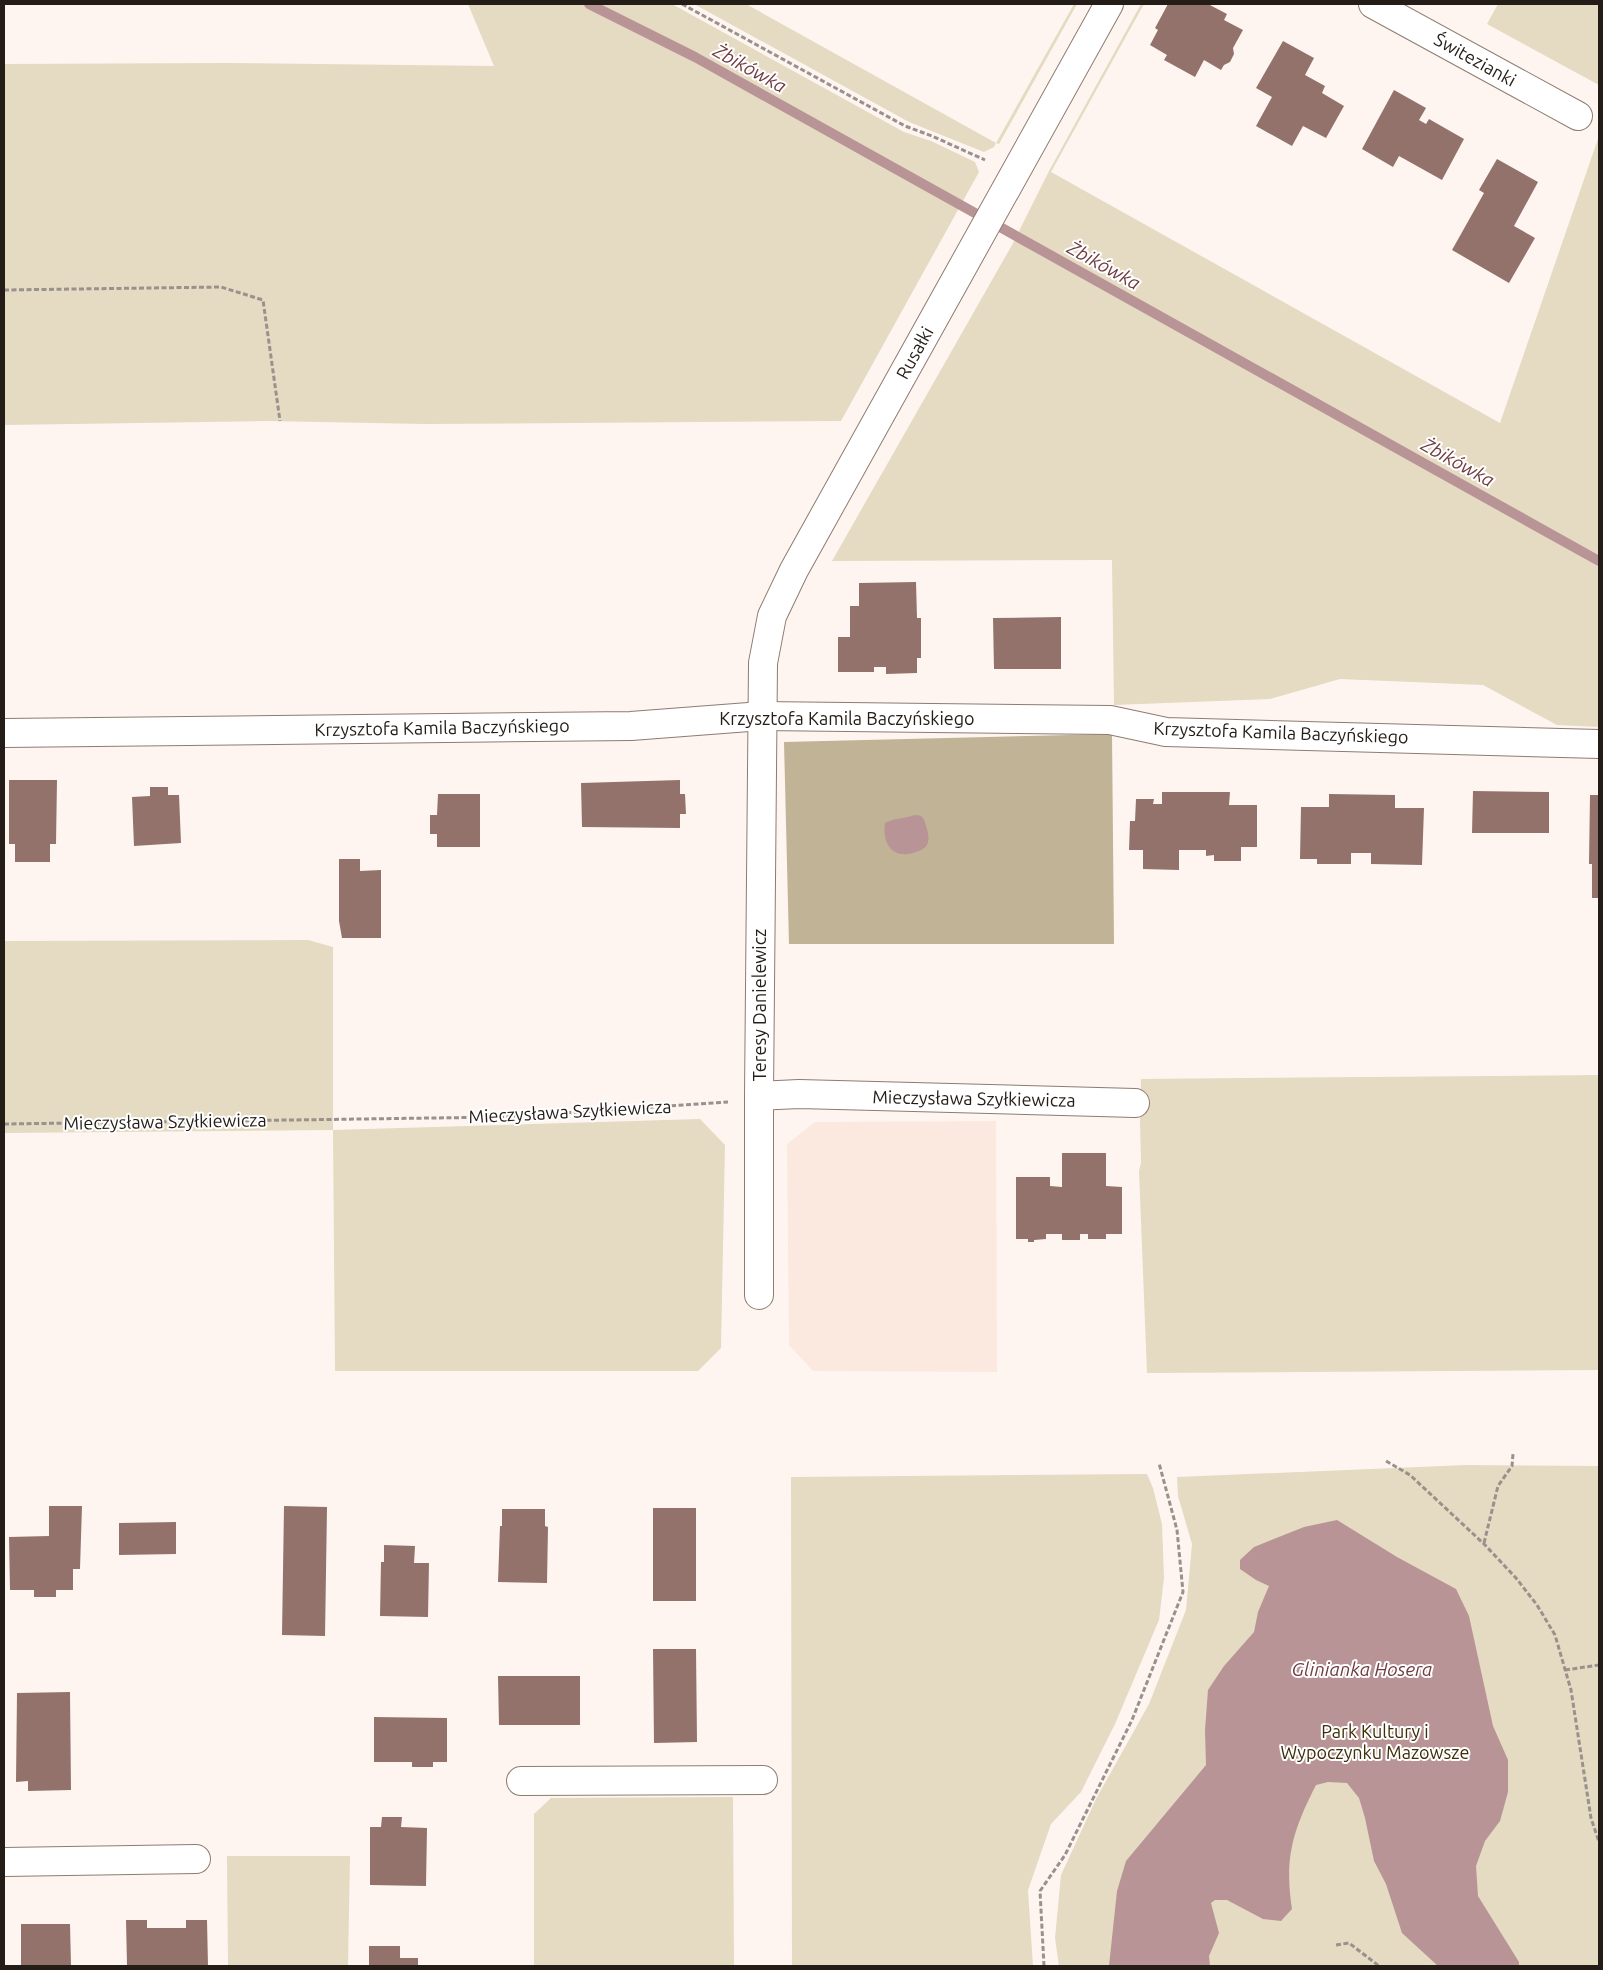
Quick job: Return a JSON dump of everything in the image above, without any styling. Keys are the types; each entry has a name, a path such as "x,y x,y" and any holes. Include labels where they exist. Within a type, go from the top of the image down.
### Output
{"street":[{"name":"Rusałki","path":"762,716 763,663 772,616 780,596 1109,4"},
{"name":"Świtezianki","path":"1373,4 1578,116"},
{"name":"Krzysztofa Kamila Baczyńskiego","path":"4,733 631,726 762,716 1110,720 1166,732 1599,744"},
{"name":"Teresy Danielewicz","path":"759,1295 762,716"},
{"name":"Mieczysława Szyłkiewicza","path":"759,1096 799,1094 1135,1102"},
{"path":"521,1781 763,1780"},
{"path":"4,1862 196,1859"}],"path":[{"path":"682,4 905,126 932,136 988,162"},
{"path":"4,290 221,287 263,300 280,421"},
{"name":"Mieczysława Szyłkiewicza","path":"4,1124 504,1117 725,1102 759,1096"},
{"path":"1484,1544 1498,1486 1512,1466 1513,1454"},
{"path":"1386,1461 1410,1475 1484,1544 1516,1578 1555,1634 1571,1690 1591,1818 1599,1842"},
{"path":"1044,1966 1040,1891 1064,1855 1132,1720 1183,1592 1177,1530 1159,1463"},
{"path":"1565,1670 1599,1665"},
{"path":"1336,1945 1349,1942 1380,1966"}],"shaded area":[{"path":"1112,734 1114,944 789,944 784,742"},
{"path":"996,1121 997,1372 813,1371 789,1345 787,1144 815,1122"}],"green space":[{"path":"468,4 672,4 904,132 931,141 975,162 979,172 841,421 425,424 266,421 4,425 4,64 227,63 494,66"},
{"path":"694,4 746,4 996,143 994,147 984,152 909,122"},
{"path":"1074,4 1077,4 999,144 996,143"},
{"path":"1141,4 1144,4 1051,172 1500,423 1599,136 1599,727 1557,725 1483,685 1340,679 1270,699 1114,705 1112,560 832,561 1012,245 1049,171"},
{"path":"1498,4 1599,4 1599,85 1487,24"},
{"path":"308,940 333,947 333,1130 4,1133 4,941"},
{"path":"1599,1075 1599,1370 1147,1373 1139,1171 1141,1163 1141,1079"},
{"path":"700,1119 725,1145 721,1348 698,1371 335,1371 333,1130"},
{"name":"Park Kultury i Wypoczynku Mazowsze","path":"1466,1465 1599,1466 1599,1966 1059,1966 1055,1938 1061,1875 1096,1799 1149,1704 1186,1610 1192,1544 1178,1496 1177,1477"},
{"path":"1147,1474 1153,1488 1162,1524 1164,1578 1159,1620 1115,1724 1081,1792 1051,1824 1028,1890 1033,1966 792,1966 791,1477"},
{"path":"733,1797 734,1966 534,1966 534,1814 551,1798"},
{"path":"227,1856 350,1856 348,1966 228,1966"}],"water":[{"path":"914,815 921,816 925,821 928,836 927,845 913,853 899,854 890,848 887,843 884,830 885,823"},
{"name":"Glinianka Hosera","path":"1337,1520 1397,1557 1456,1589 1469,1616 1493,1726 1508,1760 1508,1792 1500,1821 1485,1841 1476,1866 1478,1896 1519,1962 1519,1966 1438,1966 1402,1933 1386,1884 1374,1861 1359,1798 1347,1783 1328,1782 1316,1785 1301,1816 1292,1845 1290,1859 1289,1874 1292,1909 1281,1921 1263,1919 1227,1900 1215,1900 1211,1903 1219,1933 1209,1956 1210,1966 1109,1966 1117,1891 1126,1861 1206,1765 1205,1730 1208,1690 1224,1666 1254,1632 1258,1612 1269,1586 1240,1569 1240,1560 1254,1547 1304,1527"}],"building":[{"path":"1168,4 1208,4 1227,14 1224,20 1243,30 1233,48 1234,54 1230,62 1224,65 1221,70 1204,60 1195,77 1164,60 1167,55 1150,45 1158,30 1155,28"},
{"path":"1283,41 1314,58 1305,75 1325,86 1322,93 1344,106 1326,138 1303,126 1292,146 1256,126 1272,97 1256,88"},
{"path":"1394,90 1426,108 1419,120 1426,124 1429,119 1464,139 1442,180 1399,156 1393,167 1362,149"},
{"path":"1497,159 1538,182 1514,226 1535,238 1509,283 1452,250 1484,193 1479,190"},
{"path":"916,582 917,618 921,618 921,658 917,658 917,673 886,674 886,667 874,667 874,672 838,672 838,637 850,637 850,606 859,606 859,583"},
{"path":"1061,617 1061,669 994,669 993,618"},
{"path":"9,780 57,780 56,844 50,844 50,862 15,862 15,844 9,844"},
{"path":"680,780 680,794 685,794 686,814 680,814 680,828 582,827 581,783"},
{"path":"150,787 168,787 168,795 179,795 181,843 134,846 132,797 150,796"},
{"path":"1473,791 1549,792 1549,833 1472,833"},
{"path":"1162,792 1230,792 1229,805 1257,805 1257,847 1241,847 1241,861 1214,861 1214,855 1206,856 1206,850 1179,850 1179,870 1143,869 1143,850 1129,850 1130,821 1135,821 1136,799 1154,799 1153,804 1162,804"},
{"path":"438,794 480,794 480,847 437,847 437,834 430,834 430,815 437,815"},
{"path":"1329,794 1395,795 1395,808 1424,808 1422,865 1371,864 1371,853 1351,853 1351,864 1317,864 1317,859 1300,859 1301,807 1329,807"},
{"path":"1590,795 1599,795 1599,898 1592,898 1592,864 1589,864"},
{"path":"339,859 360,859 360,871 381,870 381,938 342,938 339,921"},
{"path":"1062,1153 1106,1153 1106,1186 1122,1187 1122,1234 1106,1234 1106,1239 1088,1239 1088,1234 1080,1234 1080,1240 1062,1240 1062,1234 1046,1234 1046,1239 1034,1240 1034,1242 1028,1242 1028,1239 1016,1239 1016,1177 1050,1177 1050,1186 1062,1187"},
{"path":"49,1506 82,1506 80,1569 73,1569 73,1590 56,1590 56,1597 34,1597 34,1590 10,1590 9,1537 49,1536"},
{"path":"284,1506 327,1507 325,1636 282,1635"},
{"path":"653,1508 696,1508 696,1601 653,1601"},
{"path":"502,1509 545,1509 545,1526 548,1527 547,1583 498,1582"},
{"path":"176,1522 176,1554 119,1555 119,1523"},
{"path":"384,1545 415,1546 414,1563 429,1563 428,1617 380,1616 381,1562 384,1562"},
{"path":"653,1649 696,1649 697,1742 654,1743"},
{"path":"498,1676 580,1676 580,1725 499,1725"},
{"path":"70,1692 71,1790 28,1791 28,1781 16,1782 17,1693"},
{"path":"374,1717 447,1718 447,1762 433,1762 433,1767 412,1767 412,1762 374,1762"},
{"path":"382,1817 402,1817 401,1827 427,1828 426,1886 370,1885 370,1827 381,1827"},
{"path":"126,1920 147,1920 147,1928 186,1928 186,1920 207,1920 208,1966 127,1966"},
{"path":"21,1924 70,1924 71,1966 21,1966"},
{"path":"369,1946 400,1946 400,1958 418,1958 418,1966 369,1966"}],"waterway":[{"name":"Żbikówka","path":"589,4 695,57 1599,561"}]}
